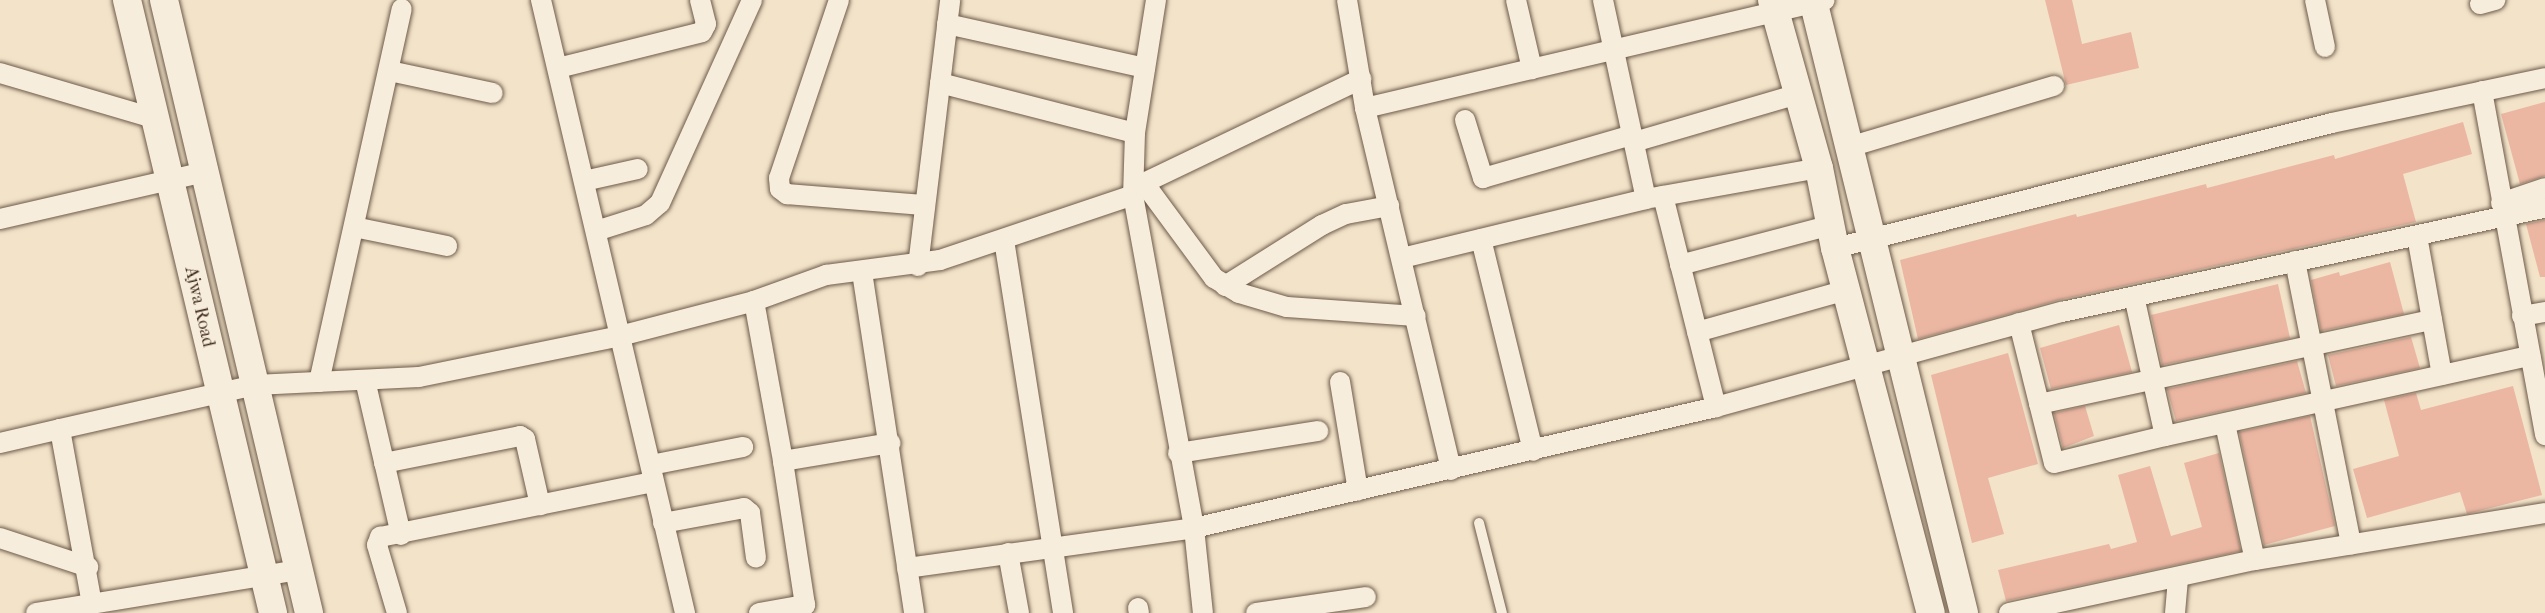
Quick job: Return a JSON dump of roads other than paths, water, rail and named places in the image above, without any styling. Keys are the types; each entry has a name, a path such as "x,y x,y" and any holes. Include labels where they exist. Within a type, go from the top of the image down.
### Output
{"main road":[{"name":"Ajwa Road","path":"127,0 273,613"},
{"name":"Ajwa Road","path":"164,0 309,613"},
{"path":"1817,1 1899,358 1964,613"},
{"path":"1773,5 1819,168 1833,237 1865,368 1931,613"}],"street":[{"path":"541,0 685,613"},
{"path":"558,68 702,32 706,24 700,0"},
{"path":"596,231 646,215 660,204 752,0"},
{"path":"839,0 779,178 780,189 787,194 923,205"},
{"path":"918,266 923,205 950,0"},
{"path":"1347,0 1365,108 1451,470"},
{"path":"1516,0 1532,69"},
{"path":"1604,0 1633,139 1680,265 1716,407"},
{"path":"2314,0 2325,47"},
{"path":"1153,1 1135,133 1138,189 1178,453 1194,528 1203,613"},
{"path":"1365,108 1615,49 1773,5 1817,1"},
{"path":"319,382 402,9"},
{"path":"947,24 1145,68"},
{"path":"390,71 493,93"},
{"path":"0,74 156,119"},
{"path":"1680,265 1833,237 1871,238 2332,123 2545,78"},
{"path":"0,443 220,395 255,385 419,377 620,336 754,301 826,275 918,266 1004,240 1138,189 1361,79"},
{"path":"940,83 1135,133"},
{"path":"1849,147 2054,86"},
{"path":"2482,91 2545,435"},
{"path":"1465,120 1483,178 1798,94"},
{"path":"1402,258 1654,198 1819,168"},
{"path":"584,181 638,169"},
{"path":"0,219 205,172"},
{"path":"907,568 1053,545 1194,528 1533,451 1865,368 2019,322 2417,236 2502,210 2545,188"},
{"path":"1138,189 1214,278 1225,286 1287,307 1416,316"},
{"path":"1225,286 1322,225 1346,214 1389,206"},
{"path":"2502,210 2545,208"},
{"path":"354,227 447,246"},
{"path":"2417,236 2442,375"},
{"path":"1481,239 1533,451"},
{"path":"1004,240 1063,613"},
{"path":"2295,261 2326,404 2350,545"},
{"path":"862,272 890,442 914,613"},
{"path":"1697,332 1846,290"},
{"path":"2134,296 2165,436"},
{"path":"754,301 783,461 805,605 759,613"},
{"path":"2522,316 2545,312"},
{"path":"2039,404 2311,343 2432,320"},
{"path":"2019,322 2054,463 2165,436 2326,404 2530,356"},
{"path":"365,380 401,535"},
{"path":"1340,382 1358,491"},
{"path":"2225,424 2255,560"},
{"path":"60,429 88,567 92,604"},
{"path":"1178,453 1318,431"},
{"path":"384,463 520,436 525,439 540,505"},
{"path":"783,461 890,442"},
{"path":"397,613 377,545 380,537 401,535 540,505 743,447"},
{"path":"663,523 744,508 750,513 756,558"},
{"path":"2008,613 2255,560 2545,513"},
{"path":"0,538 88,567"},
{"path":"1008,553 1019,613"},
{"path":"36,613 299,570"},
{"path":"2175,613 2178,577"},
{"path":"1256,613 1366,597"}],"lane":[{"path":"1479,523 1502,613"}]}
